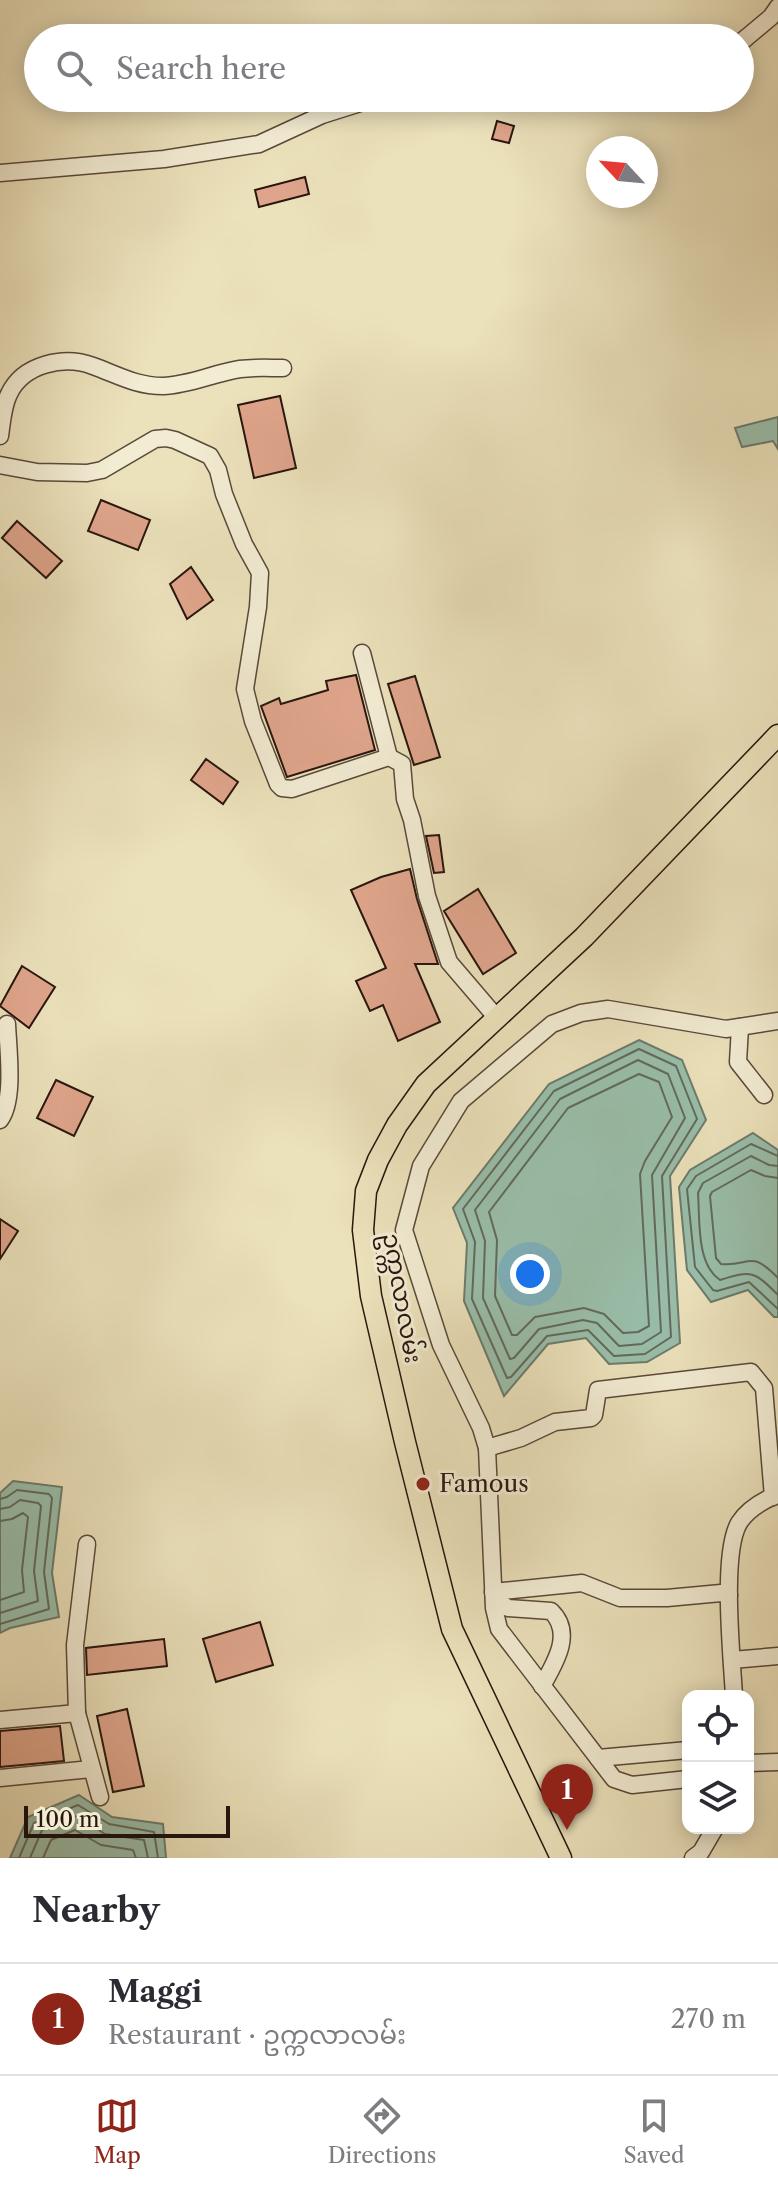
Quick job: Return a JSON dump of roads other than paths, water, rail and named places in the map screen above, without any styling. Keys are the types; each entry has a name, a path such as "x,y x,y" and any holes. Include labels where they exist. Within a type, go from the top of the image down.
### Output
{"main road":[{"name":"ဥက္ကလာလမ်း","path":"561,1858 452,1629 375,1310 363,1230 366,1191 397,1125 426,1084 584,937 778,735"}],"street":[{"path":"754,31 778,7"},
{"path":"0,173 164,159 259,144 332,112"},
{"path":"0,436 7,397 17,379 48,364 69,360 136,384 162,386 187,384 239,369 283,368"},
{"path":"0,465 37,472 87,473 102,470 142,445 166,438 210,456 218,470 244,544 260,573 245,689 253,721 278,784 282,788 292,789 389,757"},
{"path":"362,653 389,757 402,764 405,799 427,896 449,962 496,1017"},
{"path":"682,1779 632,1785 614,1779 499,1629 487,1448 481,1428 441,1345 404,1230 421,1166 461,1101 552,1024 581,1013 608,1009 726,1029 778,1021"},
{"path":"0,1120 6,1112 9,1089 7,1024"},
{"path":"740,1027 738,1062 764,1095"},
{"path":"487,1448 521,1438 555,1422 591,1418 598,1390 751,1372 764,1388 775,1496 745,1515 733,1537 729,1595 734,1690"},
{"path":"87,1544 75,1645 77,1713 100,1797"},
{"path":"498,1599 582,1583 620,1598 729,1595"},
{"path":"498,1599 551,1611 559,1618 563,1640 542,1686"},
{"path":"732,1660 778,1656"},
{"path":"0,1720 77,1713"},
{"path":"598,1758 682,1750"},
{"path":"754,1763 778,1762"},
{"path":"0,1778 91,1769"},
{"path":"693,1858 701,1852 712,1834"}],"water":[{"path":"778,417 778,449 773,441 742,447 735,428"},
{"path":"639,1040 682,1060 706,1120 670,1176 680,1343 647,1362 609,1364 586,1338 548,1344 504,1396 464,1301 467,1243 453,1208 549,1084"},
{"path":"753,1133 778,1150 778,1317 774,1317 748,1290 711,1302 687,1270 679,1187 690,1170"},
{"path":"13,1481 62,1487 52,1573 59,1617 0,1633 0,1493"},
{"path":"79,1795 112,1817 163,1824 166,1858 10,1858 28,1817"}],"place":[{"name":"Famous","path":"423,1484"},
{"name":"Maggi","path":"567,1830"}]}
